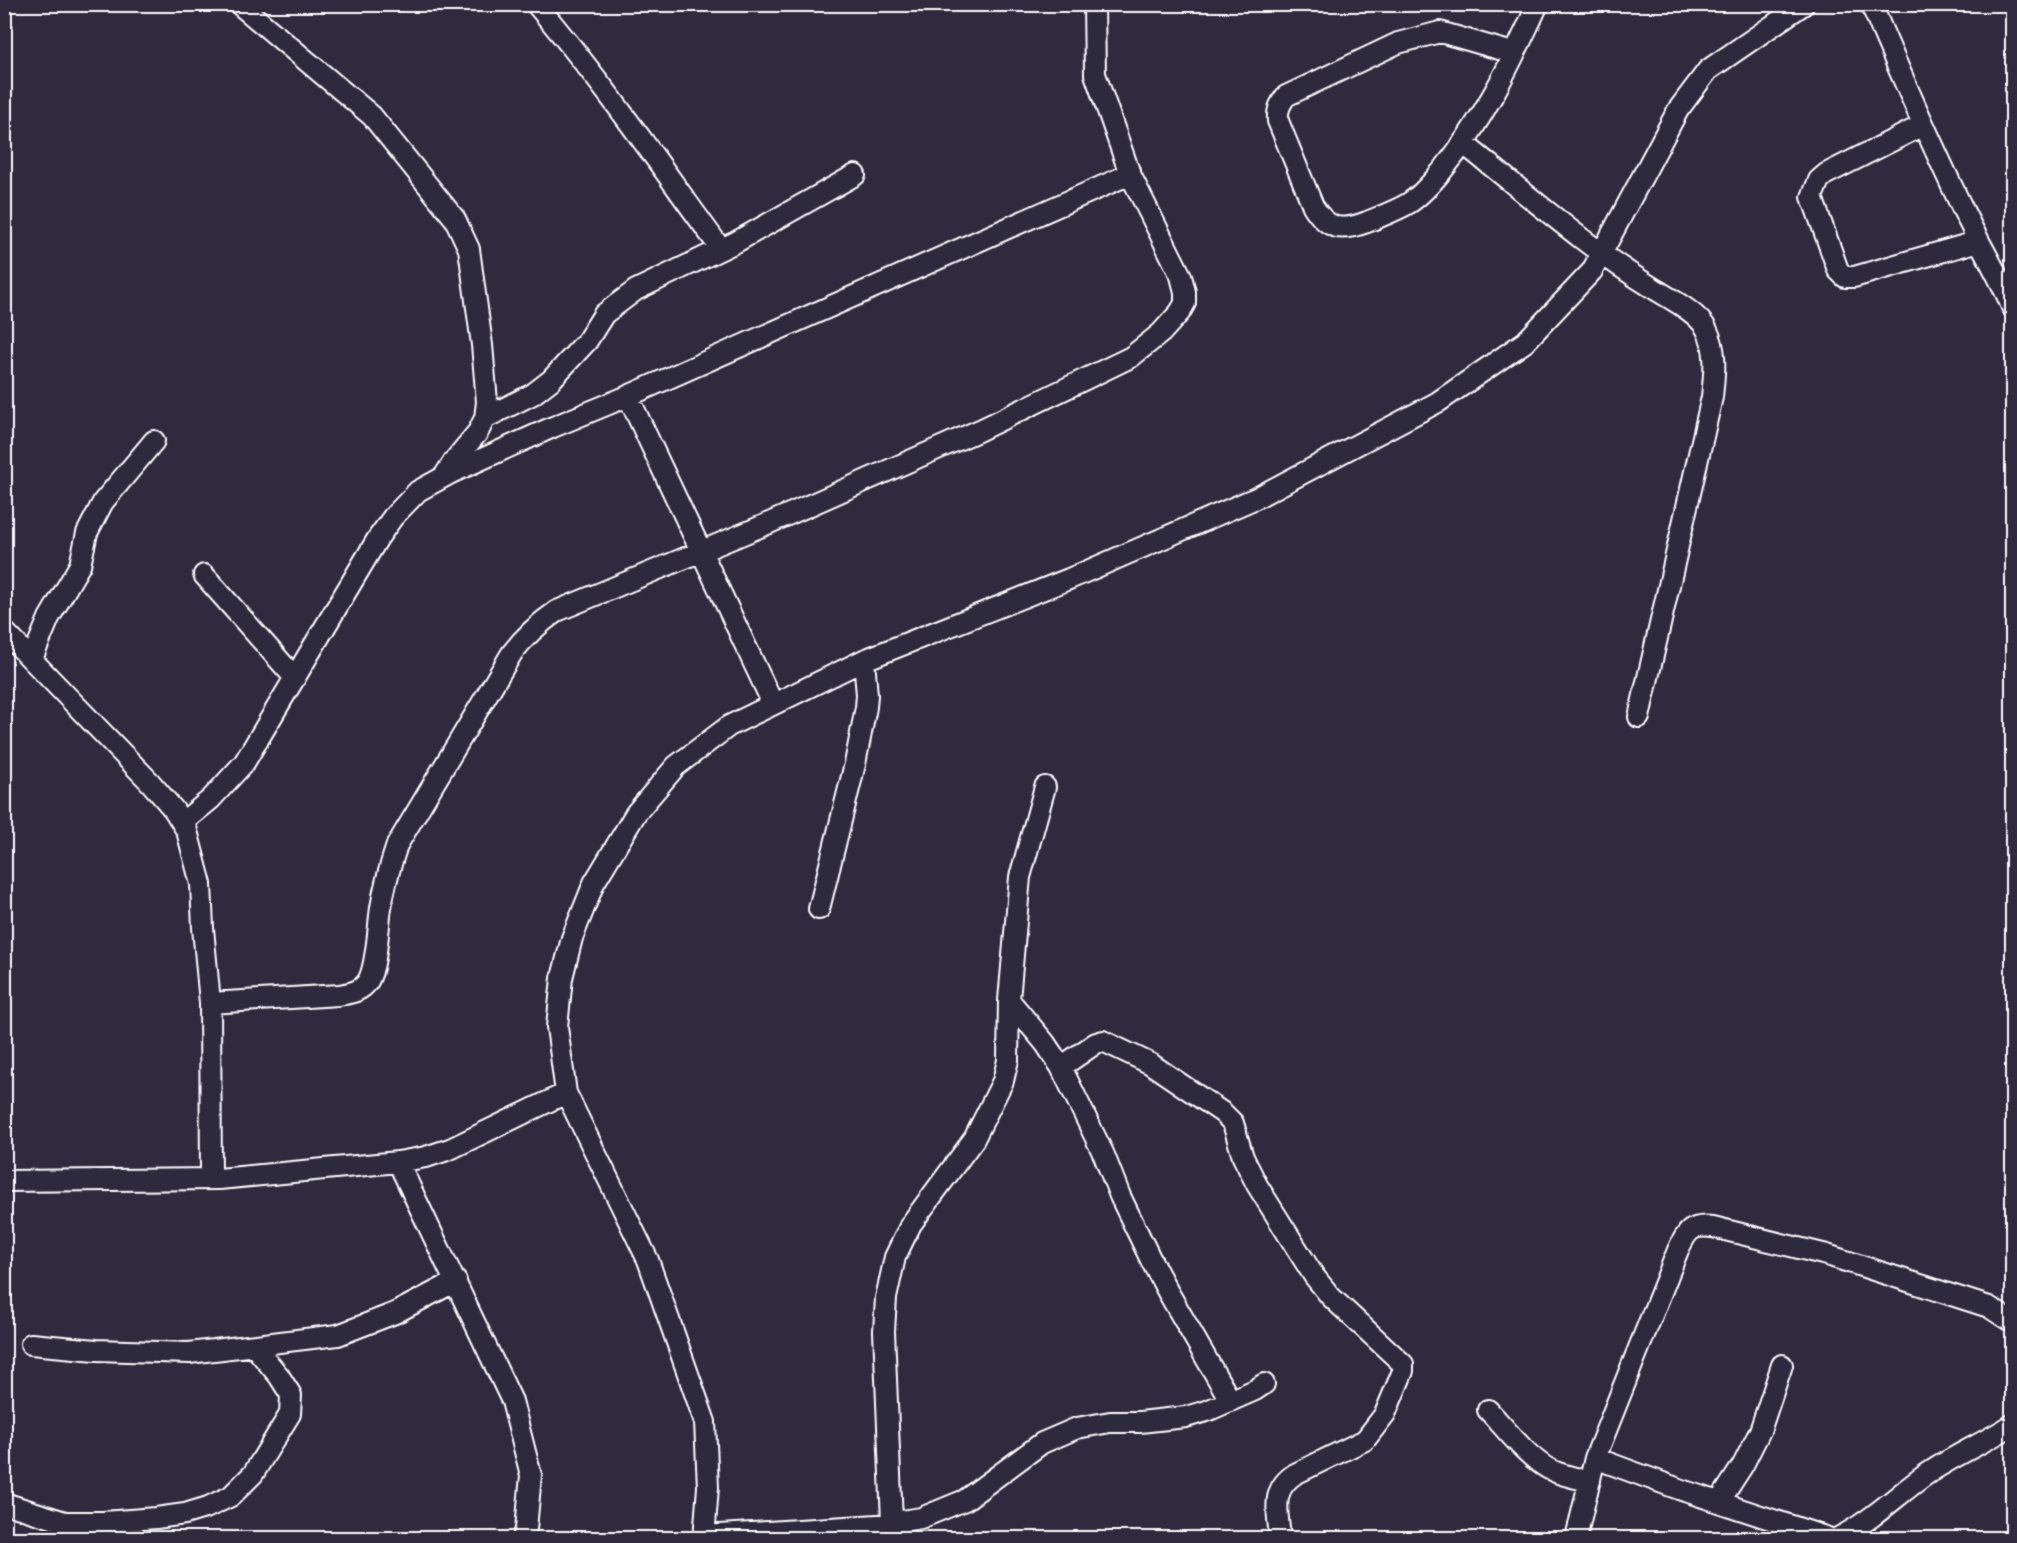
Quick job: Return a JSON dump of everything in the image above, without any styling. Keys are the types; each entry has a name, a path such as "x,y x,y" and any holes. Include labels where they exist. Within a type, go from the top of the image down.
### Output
{"street":[{"path":"239,4 372,116 455,219 469,249 487,402 485,418 478,432 444,477"},
{"path":"536,4 653,153 721,249"},
{"path":"210,1003 339,995 363,988 369,979 375,956 381,906 389,867 397,845 512,653 539,623 557,612 700,550 767,524 980,430 1131,357 1161,333 1185,303 1185,292 1181,276 1131,174 1095,74 1094,4"},
{"path":"1513,53 1440,32 1398,43 1286,96 1280,103 1277,113 1278,121 1313,206 1320,217 1337,228 1360,225 1409,203 1424,191 1464,144 1496,92 1538,4"},
{"path":"1264,1384 1207,1411 1169,1420 1110,1422 1077,1428 1042,1443 965,1500 921,1518 704,1537 708,1487 705,1422 648,1260 566,1093 557,1027 562,978 572,938 594,883 636,813 676,766 729,726 864,660 1069,579 1256,498 1438,402 1525,342 1592,271 1678,110 1708,70 1804,4"},
{"path":"1871,4 1923,125 2013,308"},
{"path":"1923,125 1826,174 1814,188 1812,197 1839,270 1845,277 1854,277 1979,241"},
{"path":"1464,144 1602,253 1700,320 1707,330 1716,359 1712,397 1639,717"},
{"path":"183,822 211,799 244,763 393,517 418,490 553,427 1131,174"},
{"path":"485,418 533,394 551,380 586,342 604,314 636,290 721,249 855,175"},
{"path":"628,396 773,704"},
{"path":"32,659 49,618 81,565 87,533 103,502 154,441"},
{"path":"204,575 295,678"},
{"path":"4,630 150,782 183,822 190,839 201,884 210,1003 211,1179"},
{"path":"819,909 855,764 866,706 864,660"},
{"path":"892,1522 884,1331 886,1298 894,1257 911,1224 974,1138 1003,1081 1008,1060 1009,1000 1020,877 1046,787"},
{"path":"1009,1000 1045,1043 1061,1067 1155,1268 1230,1400"},
{"path":"1061,1067 1096,1043 1103,1041 1150,1064 1223,1113 1233,1123 1243,1157 1257,1185 1314,1276 1331,1297 1403,1364 1403,1371 1386,1414 1365,1440 1295,1474 1280,1487 1277,1506 1280,1539"},
{"path":"4,1181 211,1179 398,1162 426,1157 450,1149 566,1093"},
{"path":"398,1162 512,1401 531,1475 523,1539"},
{"path":"1576,1539 1595,1458 1678,1250 1690,1230 1695,1227 1701,1225 1713,1227 1827,1255 1989,1307 2013,1322"},
{"path":"31,1344 96,1350 189,1353 338,1335 395,1313 456,1281"},
{"path":"4,1503 65,1522 103,1522 185,1514 208,1507 231,1496 253,1474 290,1414 291,1395 279,1376 254,1346"},
{"path":"1719,1502 1743,1465 1760,1431 1782,1365"},
{"path":"1488,1410 1547,1469 1564,1476 1590,1481"},
{"path":"1838,1539 1957,1455 2013,1425"},
{"path":"1595,1458 1828,1539"}]}
